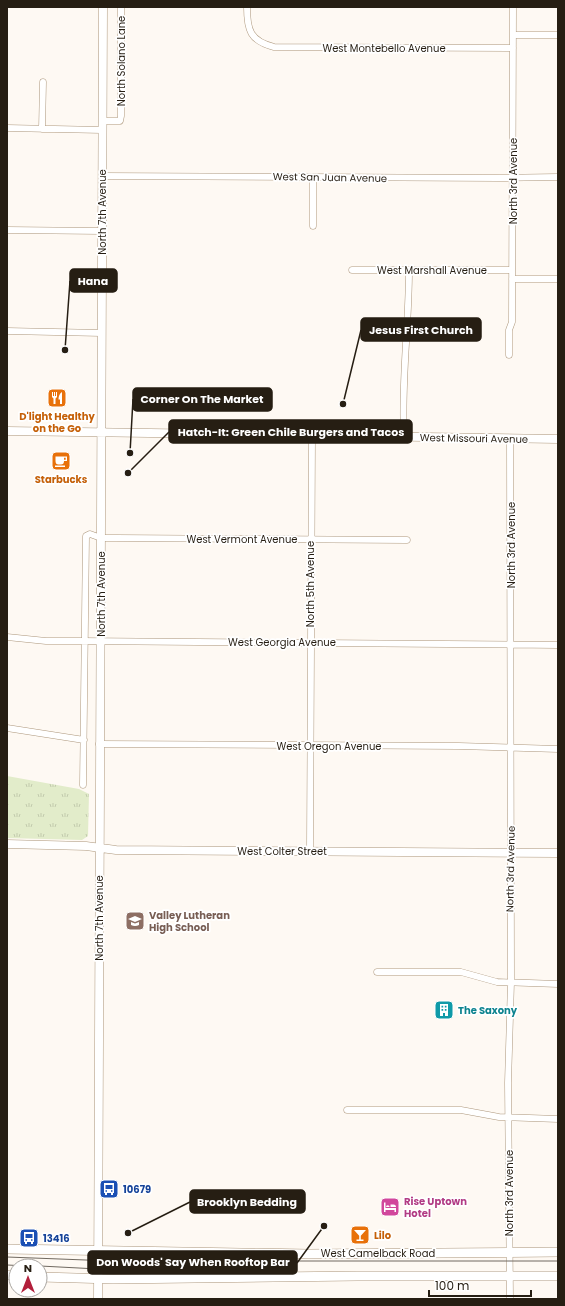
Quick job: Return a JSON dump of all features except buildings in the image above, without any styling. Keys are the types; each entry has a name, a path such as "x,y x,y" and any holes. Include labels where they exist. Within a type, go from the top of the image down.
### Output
{"main road":[{"name":"North 7th Avenue","path":"98,1299 103,7"},
{"name":"West Missouri Avenue","path":"7,432 558,439"},
{"name":"West Colter Street","path":"7,844 116,850 558,853"},
{"name":"West Camelback Road","path":"7,1249 308,1254 558,1252"},
{"path":"48,1277 98,1279 558,1276"}],"street":[{"name":"North Solano Lane","path":"102,121 120,121 121,116 121,7"},
{"name":"West Montebello Avenue","path":"247,7 248,26 257,41 274,47 513,48"},
{"name":"North 3rd Avenue","path":"509,355 509,330 512,322 513,7"},
{"path":"513,35 558,35"},
{"path":"42,129 43,82"},
{"path":"7,128 102,130"},
{"name":"West San Juan Avenue","path":"102,176 558,177"},
{"path":"313,177 313,226"},
{"path":"7,230 102,231"},
{"name":"West Marshall Avenue","path":"352,270 512,270"},
{"path":"404,437 404,351 408,312 409,270"},
{"path":"512,279 558,279"},
{"path":"7,331 102,333"},
{"name":"North 5th Avenue","path":"310,852 312,436"},
{"name":"North 3rd Avenue","path":"510,438 510,1299"},
{"name":"North 7th Avenue","path":"83,785 84,538 90,534 101,538"},
{"name":"West Vermont Avenue","path":"101,538 407,540"},
{"name":"West Georgia Avenue","path":"7,637 46,641 101,642 558,644"},
{"path":"7,728 84,740"},
{"name":"West Oregon Avenue","path":"99,744 558,749"},
{"path":"377,972 461,972 497,982 558,984"},
{"path":"348,1110 460,1110 509,1118 558,1119"}],"green space":[{"path":"7,776 79,789 89,794 88,836 82,840 7,838"}],"tram line":[{"path":"7,1257 112,1261 558,1261"},
{"path":"48,1266 98,1269 218,1268"}],"place":[{"name":"Hana","path":"65,350"},
{"name":"D'light Healthy on the Go","path":"57,398"},
{"name":"Jesus First Church","path":"343,404"},
{"name":"Corner On The Market","path":"130,453"},
{"name":"Starbucks","path":"61,461"},
{"name":"Hatch-It: Green Chile Burgers and Tacos","path":"128,473"},
{"name":"Valley Lutheran High School","path":"135,921"},
{"name":"The Saxony","path":"444,1010"},
{"name":"10679","path":"109,1189"},
{"name":"Rise Uptown Hotel","path":"390,1207"},
{"name":"Don Woods' Say When Rooftop Bar","path":"324,1226"},
{"name":"Brooklyn Bedding","path":"128,1233"},
{"name":"Lilo","path":"360,1235"},
{"name":"13416","path":"29,1238"}]}
